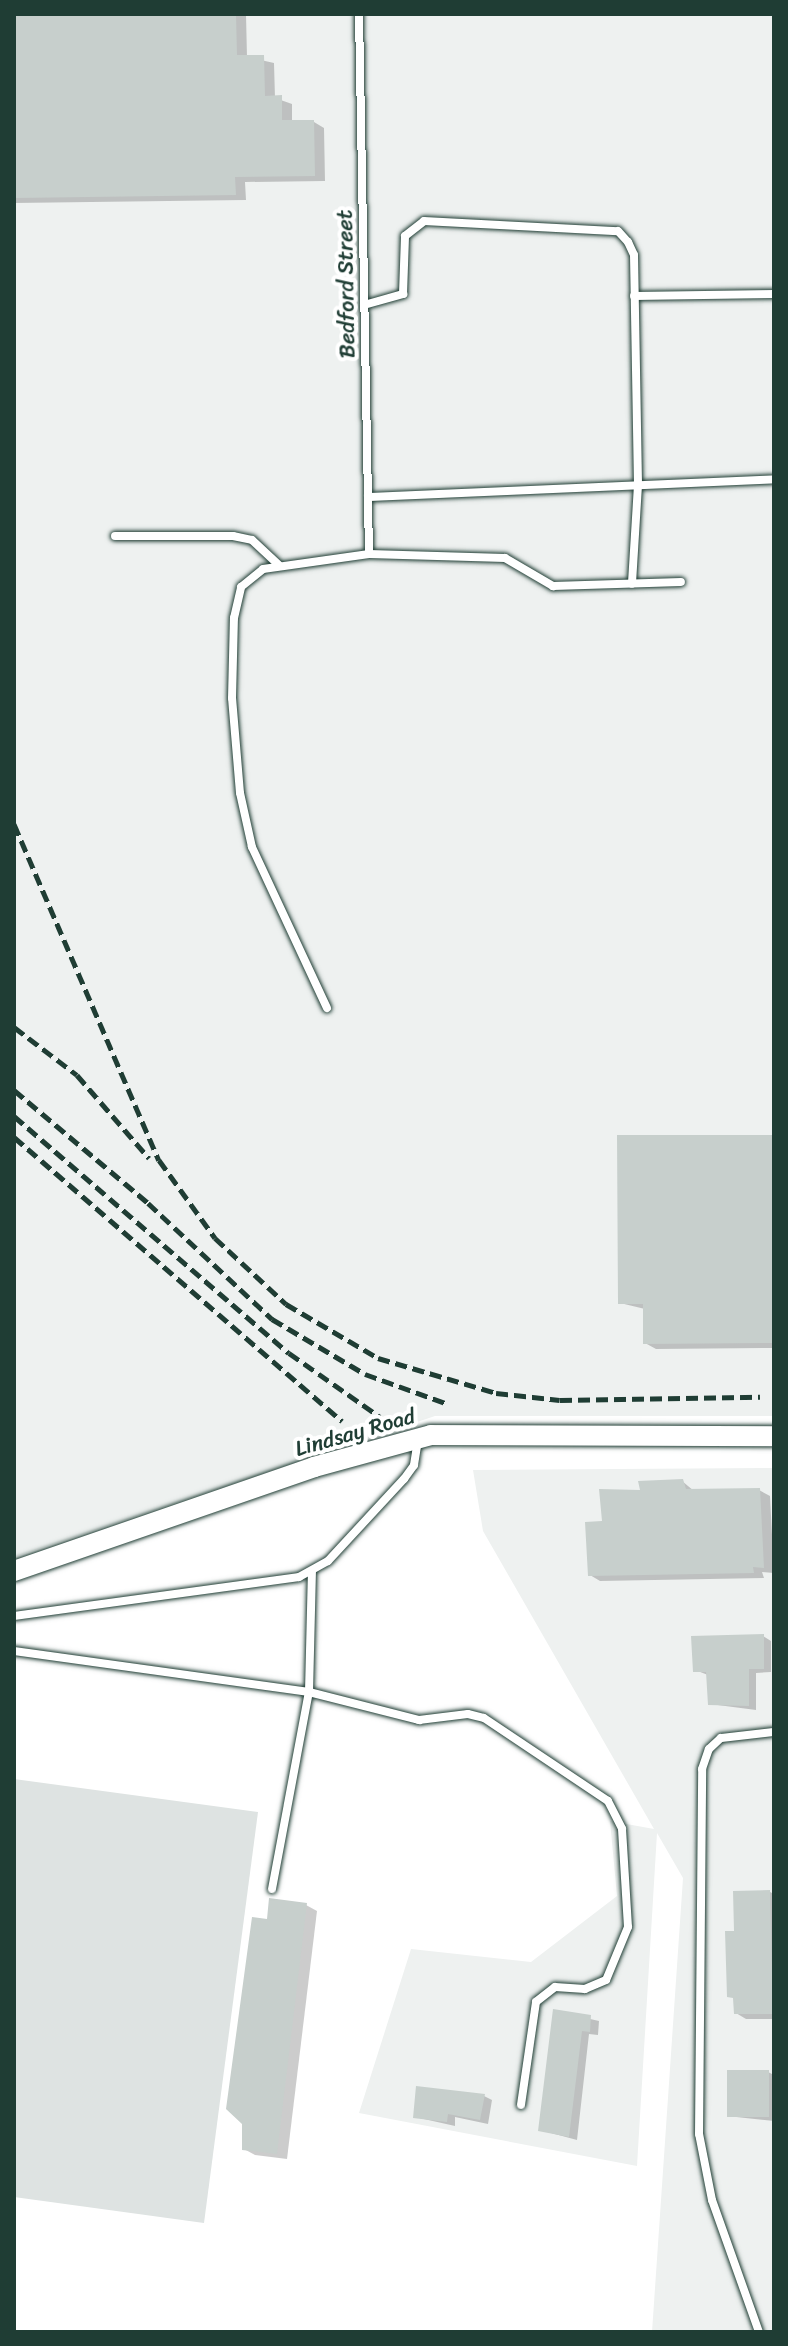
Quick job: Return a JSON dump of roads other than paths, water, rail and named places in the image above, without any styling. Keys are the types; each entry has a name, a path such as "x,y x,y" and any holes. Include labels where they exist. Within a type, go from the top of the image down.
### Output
{"street":[{"name":"Lindsay Road","path":"14,1571 314,1467 418,1438 774,1436"}],"lane":[{"name":"Bedford Street","path":"359,14 369,554"},
{"path":"364,305 394,301 403,294 405,236 424,221 618,231 634,255 638,485 632,584"},
{"path":"634,296 774,294"},
{"path":"368,497 773,479"},
{"path":"115,536 233,536 252,540 279,565"},
{"path":"327,1008 252,847 234,759 236,599 253,575 279,565 369,554 505,558 553,586 681,582"},
{"path":"14,1616 262,1585 312,1571 404,1479 414,1465 418,1438"},
{"path":"272,1889 309,1692 312,1571"},
{"path":"14,1651 309,1692 419,1720 468,1714 484,1718 591,1787 615,1809 622,1829 630,1913 624,1940 606,1980 585,1989 555,1987 536,2002 521,2105"},
{"path":"759,2332 712,2200 699,2134 702,1769 709,1749 721,1738 774,1732"}],"railway":[{"path":"14,824 159,1160 215,1238 286,1304 378,1358 496,1393 560,1400 760,1397"},
{"path":"14,1027 77,1075 149,1158"},
{"path":"14,1090 148,1203 272,1319 365,1374 448,1404"},
{"path":"14,1116 289,1353 380,1417"},
{"path":"14,1137 342,1421"}]}
